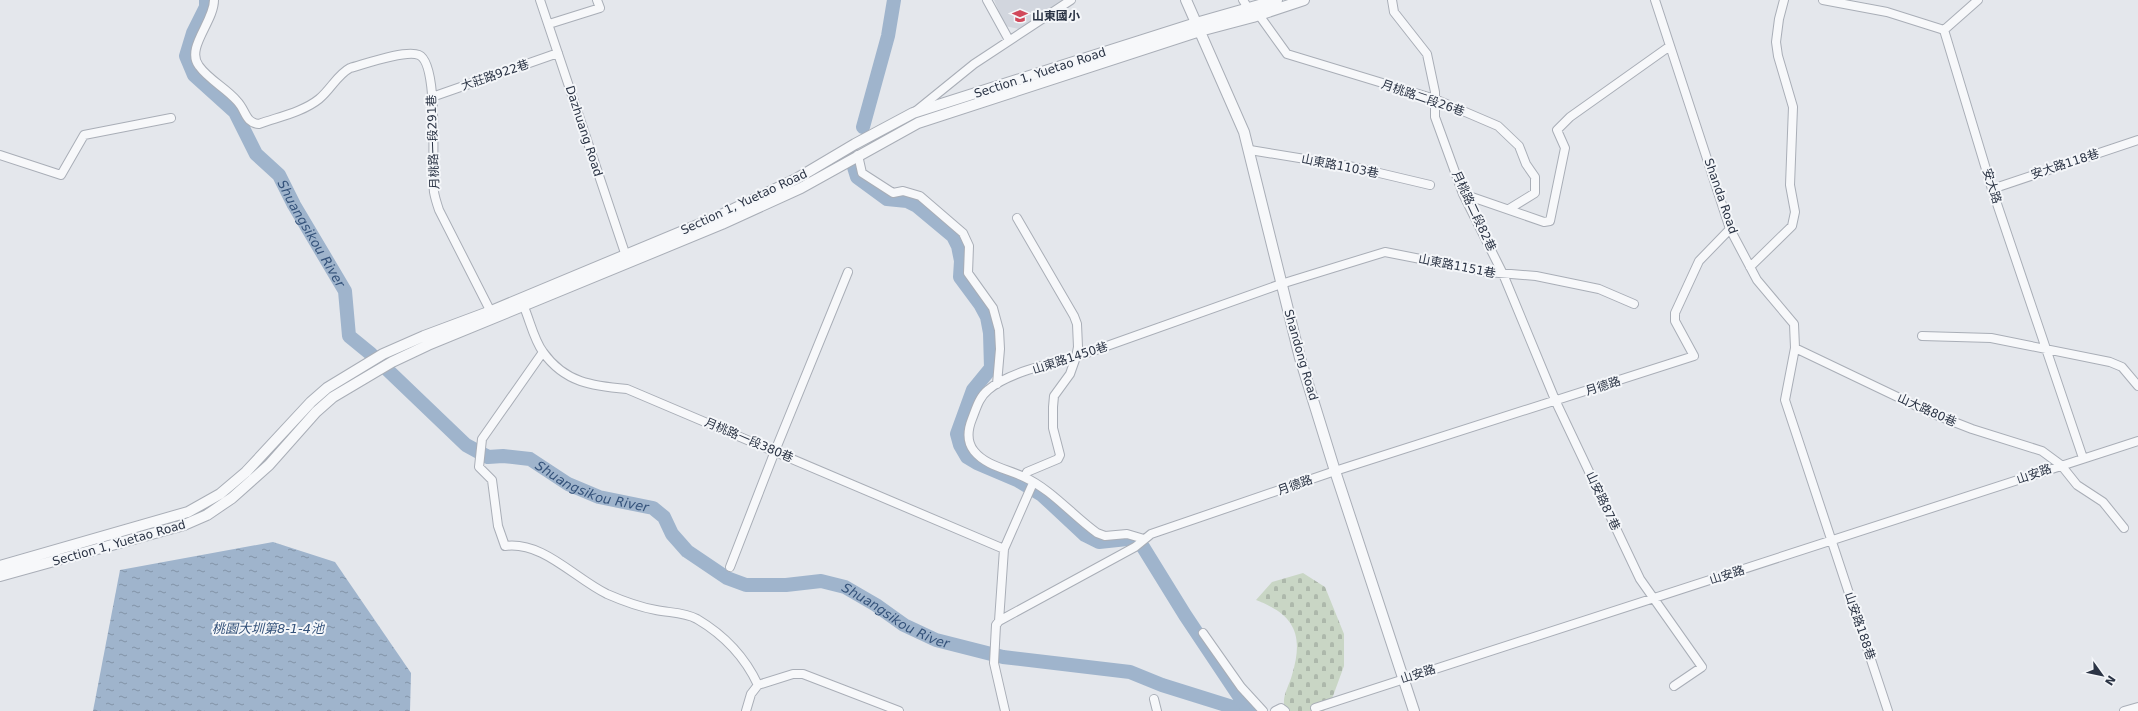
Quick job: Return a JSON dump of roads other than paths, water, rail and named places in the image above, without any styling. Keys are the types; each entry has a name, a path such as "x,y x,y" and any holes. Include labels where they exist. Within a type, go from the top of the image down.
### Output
{"street":[{"name":"月桃路一段291巷","path":"214,0 210,19 194,51 195,59 208,76 237,100 248,121 252,123 259,124 307,107 320,98 344,71 350,68 408,53 419,55 424,59 428,68 432,97 434,193 439,210 493,315"},
{"name":"Dazhuang Road","path":"540,0 626,258"},
{"path":"549,24 600,8 597,0"},
{"path":"987,0 1009,40"},
{"path":"915,118 974,64 1071,0"},
{"name":"Shandong Road","path":"1186,0 1238,116 1250,150 1300,358 1335,471 1414,711"},
{"name":"月桃路二段26巷","path":"1243,0 1287,54 1435,100 1498,126 1519,146 1526,164 1535,177 1535,193 1509,210"},
{"path":"1253,14 1278,0"},
{"path":"1253,14 1304,0"},
{"name":"月桃路二段82巷","path":"1392,0 1394,12 1427,54 1433,80 1435,117 1463,194 1503,274 1556,402"},
{"name":"Shanda Road","path":"1655,0 1730,229 1758,280 1794,324 1795,348 1785,400 1831,542"},
{"path":"1750,267 1792,226 1795,212 1790,185 1793,107 1778,56 1776,42 1779,19 1784,0"},
{"path":"1823,0 1846,2 1887,12 1944,30 1978,0"},
{"name":"Section 1, Yuetao Road","path":"721,220 796,179 855,144 915,118 1198,27 1253,14"},
{"name":"安大路","path":"1944,30 1992,189 2083,458"},
{"path":"1463,194 1544,222 1550,221 1565,148 1557,130 1570,117 1670,46"},
{"name":"大莊路922巷","path":"432,97 558,53"},
{"path":"0,155 61,175 84,135 171,118"},
{"name":"Section 1, Yuetao Road","path":"0,576 184,525 207,514 232,498 269,465 333,396 392,362 493,315 626,258 801,188 915,118"},
{"name":"安大路118巷","path":"1992,189 2138,140"},
{"name":"山東路1103巷","path":"1250,150 1354,167 1430,185"},
{"path":"858,154 862,173 893,193 903,191 920,196 963,233 969,246 968,273 993,308 999,330 1000,349 997,384"},
{"path":"1017,218 1074,316 1078,340 1076,357 1070,374 1054,396 1053,428 1060,455 1058,459 1027,472 1025,477"},
{"name":"月德路","path":"999,621 1135,547 1151,534 1335,471 1556,402 1694,356 1675,321 1675,313 1699,262 1730,229"},
{"name":"山東路1151巷","path":"1282,284 1385,252 1503,274 1536,276 1599,289 1634,304"},
{"name":"Section 1, Yuetao Road","path":"0,566 188,512 220,494 246,472 278,436 327,388 382,354 424,336 524,307 626,258"},
{"path":"730,567 775,451 848,272"},
{"name":"山東路1450巷","path":"1144,539 1127,534 1105,536 1097,533 1045,489 1025,477 982,459 973,450 968,440 968,429 979,401 987,390 997,384 1050,363 1076,357 1282,284"},
{"name":"月桃路一段380巷","path":"524,307 543,352 566,376 592,386 627,389 1004,549"},
{"path":"1922,336 1991,338 2110,362 2122,367 2138,386"},
{"name":"山大路80巷","path":"1795,348 1931,413 1972,429 2042,451 2061,465 2077,485 2103,502 2124,528"},
{"path":"543,352 482,440 479,467 492,480 498,526 505,546 515,544 529,547 588,583 621,600 641,607 658,611 675,612 696,619 734,648 750,668 758,685"},
{"name":"山安路87巷","path":"1556,402 1640,579 1702,667 1674,686"},
{"path":"278,436 293,438"},
{"name":"山安路","path":"1314,708 1403,678 1831,542 2061,465 2138,441"},
{"path":"1005,711 994,664 996,625 999,621 1004,549 1026,495 1033,482"},
{"name":"山安路188巷","path":"1831,542 1869,650 1888,711"},
{"path":"1202,633 1241,687 1263,711"},
{"path":"746,711 751,694 758,685 793,674 803,674 900,711"},
{"path":"1154,699 1157,711"},
{"path":"2124,711 2138,707"},
{"path":"1275,711 1281,708 1285,711"}],"water":[{"name":"桃園大圳第8-1-4池","path":"273,542 335,562 411,673 410,711 93,711 120,570"}],"waterway":[{"name":"Shuangsikou River","path":"206,0 206,7 193,33 186,56 194,75 235,112 256,154 279,175 294,205 345,291 349,336 371,354 466,445 488,457 503,456 530,459 568,484 599,497 653,508 664,517 672,534 687,551 727,578 746,585 786,585 821,581 845,587 876,605 904,625 936,640 1003,657 1130,672 1162,685 1245,711"},
{"path":"863,127 888,36 894,0"},
{"path":"853,164 857,177 887,199 907,201 917,206 953,236 958,246 961,261 960,277 980,304 987,317 990,333 991,368 973,390 957,434 960,445 967,457 977,463 1017,480 1042,495 1085,535 1099,542 1127,539 1135,541 1143,547 1185,615 1249,711"}],"place":[{"name":"山東國小","path":"1020,16"}]}
